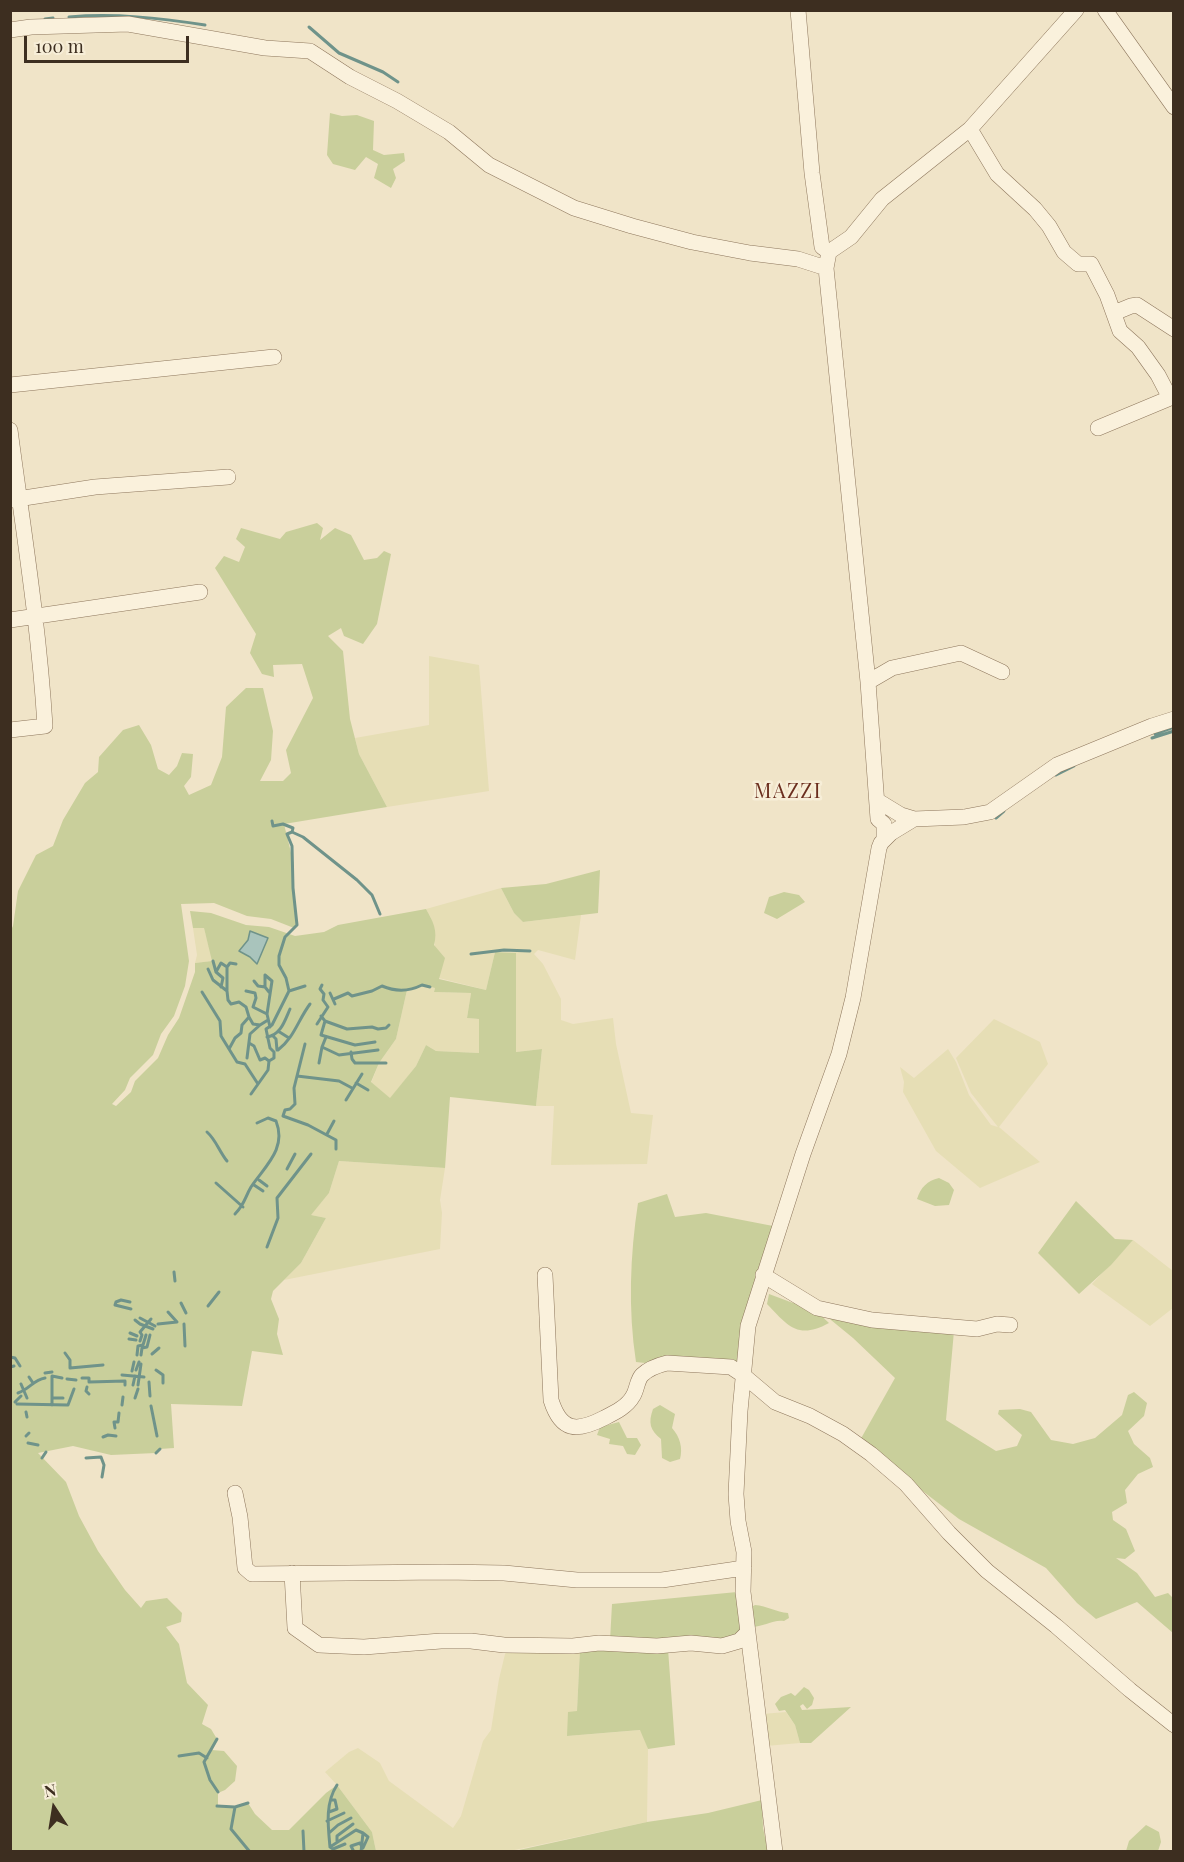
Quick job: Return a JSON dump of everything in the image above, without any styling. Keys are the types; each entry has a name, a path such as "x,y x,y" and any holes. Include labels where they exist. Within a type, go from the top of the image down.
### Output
{"street":[{"path":"798,10 812,173 822,247 829,252"},
{"path":"775,1851 743,1592 744,1552 736,1494 748,1326 806,1144 839,1054 853,998 878,853 884,839 884,824 878,819 868,682 826,268 829,252 851,237 882,199 970,129 1076,10"},
{"path":"1105,10 1173,107"},
{"path":"10,30 31,27 128,24 265,48 310,51 350,78 397,100 449,132 489,165 574,208 692,242 798,259 826,268"},
{"path":"970,129 997,174 1035,209 1049,226 1064,252 1078,264 1091,264 1120,331 1138,348 1158,375 1170,398 1098,428"},
{"path":"1114,313 1137,305 1173,329"},
{"path":"10,386 274,357"},
{"path":"10,430 15,500 36,616 45,726 10,730"},
{"path":"15,500 95,487 228,477"},
{"path":"10,620 200,592"},
{"path":"868,682 892,669 961,653 1002,672"},
{"path":"878,801 914,819 964,817 990,812 1057,765 1173,719"},
{"path":"884,839 914,819"},
{"path":"545,1275 551,1401 555,1415 563,1424 575,1428 588,1426 615,1413 633,1397 641,1376 659,1365 667,1363 731,1367 775,1402 810,1416 843,1434 871,1454 906,1484 949,1533 987,1571 1173,1725"},
{"path":"763,1275 817,1308 852,1316 887,1322 976,1329 997,1324 1010,1325"},
{"path":"235,1493 242,1527 245,1568 252,1574 453,1572 504,1573 577,1580 662,1580 744,1568"},
{"path":"292,1573 295,1628 319,1645 364,1647 471,1641 504,1645 573,1646 599,1643 648,1646 691,1643 722,1646 739,1641 748,1632"}],"shaded area":[{"path":"429,656 479,665 489,791 387,807 359,754 355,738 429,725"},
{"path":"501,888 514,913 523,922 581,915 575,960 538,950 534,954 543,964 561,999 561,1020 573,1024 613,1018 616,1044 631,1113 653,1115 647,1164 551,1165 554,1106 536,1106 542,1049 516,1052 516,953 495,952 486,990 439,978 431,918 426,909"},
{"path":"193,928 204,928 213,961 195,963 197,955"},
{"path":"422,985 435,988 434,992 471,993 467,1018 479,1019 479,1053 436,1051 426,1045 416,1066 390,1099 371,1083 379,1063 396,1039 407,990"},
{"path":"994,1019 1040,1042 1048,1064 999,1127 1040,1162 980,1188 936,1151 903,1092 904,1082 900,1067 914,1078 948,1049 956,1062 969,1095 991,1125 998,1127 971,1093 956,1058"},
{"path":"339,1161 445,1168 440,1200 442,1213 440,1249 284,1280 301,1263 326,1218 310,1215 329,1193"},
{"path":"1133,1240 1173,1271 1173,1308 1150,1326 1092,1284"},
{"path":"580,1649 577,1711 568,1736 641,1730 648,1749 647,1822 510,1851 376,1851 372,1832 325,1772 349,1752 358,1748 380,1763 389,1781 453,1828 461,1816 483,1741 491,1730 506,1650"},
{"path":"786,1712 795,1725 800,1743 766,1746 762,1714"}],"green space":[{"path":"330,113 342,116 357,115 374,121 373,150 384,155 404,153 405,161 393,169 396,178 391,188 374,178 378,164 366,157 355,170 333,164 327,155"},
{"path":"317,523 323,528 320,540 335,528 351,535 364,560 377,558 384,551 391,554 377,624 363,644 344,636 341,628 328,636 343,651 350,719 359,754 387,807 284,824 294,865 293,888 297,925 294,928 271,919 247,916 214,903 181,904 189,961 185,986 174,1016 161,1034 153,1055 130,1078 125,1090 112,1104 116,1106 131,1092 135,1081 158,1058 168,1035 179,1018 195,972 195,963 212,961 204,928 193,928 190,911 211,913 246,925 269,927 295,936 324,932 338,925 426,909 434,926 434,945 445,958 439,979 486,990 495,952 516,953 516,1052 542,1049 536,1106 450,1097 445,1168 339,1161 329,1193 311,1215 326,1218 301,1263 273,1291 271,1299 279,1319 277,1334 283,1355 252,1351 242,1406 171,1404 174,1448 160,1449 156,1453 111,1455 73,1446 38,1453 66,1482 79,1516 98,1551 125,1590 141,1608 146,1601 167,1598 182,1613 181,1622 166,1627 179,1644 187,1683 208,1705 202,1724 211,1729 217,1739 212,1750 224,1751 237,1766 235,1781 218,1793 218,1806 235,1807 248,1803 255,1814 272,1830 289,1830 337,1785 372,1832 376,1851 11,1852 10,932 18,891 36,855 53,846 63,820 85,783 98,772 99,757 123,730 139,725 151,745 158,769 169,775 177,766 182,753 193,754 191,777 184,786 189,795 211,785 222,757 226,707 246,688 263,688 273,731 271,760 260,781 283,781 291,773 286,750 313,698 302,664 273,665 274,677 262,674 250,653 256,634 215,568 224,556 239,562 245,547 236,539 241,528 280,539 286,532","holes":["422,985 435,988 434,992 471,993 467,1018 479,1019 479,1053 436,1051 426,1045 416,1066 390,1098 371,1082 379,1063 396,1039 407,990"]},
{"path":"600,870 598,913 523,922 514,913 501,888 546,884"},
{"path":"784,892 799,895 805,902 777,919 764,913 769,897"},
{"path":"939,1178 949,1183 954,1190 949,1205 935,1206 917,1199 925,1185"},
{"path":"667,1194 675,1217 706,1213 773,1226 738,1361 734,1365 636,1362 631,1282 638,1203"},
{"path":"1076,1201 1115,1239 1133,1240 1111,1265 1079,1294 1038,1253"},
{"path":"769,1294 793,1303 799,1301 815,1310 829,1323 809,1330 794,1328 781,1319 767,1304"},
{"path":"820,1311 954,1331 946,1420 996,1451 1017,1446 1022,1435 998,1414 999,1410 1020,1409 1031,1412 1051,1440 1073,1444 1095,1438 1122,1415 1128,1395 1134,1392 1147,1403 1144,1416 1128,1431 1134,1444 1150,1458 1153,1467 1138,1474 1125,1490 1127,1503 1112,1512 1113,1520 1126,1529 1135,1551 1125,1559 1116,1558 1137,1573 1155,1597 1168,1593 1173,1598 1173,1633 1137,1602 1096,1619 1077,1603 1046,1568 959,1519 859,1442 895,1378 853,1338"},
{"path":"660,1405 675,1414 672,1428 681,1447 680,1459 670,1462 662,1458 661,1439 651,1426 653,1409"},
{"path":"619,1422 627,1438 637,1438 641,1445 635,1455 627,1454 623,1446 609,1444 610,1439 597,1435 600,1427"},
{"path":"737,1592 744,1631 722,1642 610,1641 612,1604"},
{"path":"755,1605 788,1613 789,1618 751,1627 750,1608"},
{"path":"580,1649 668,1649 675,1745 648,1749 640,1730 567,1736 568,1712 577,1711"},
{"path":"804,1687 814,1698 812,1705 807,1709 803,1704 800,1706 802,1710 851,1707 811,1743 800,1743 795,1725 785,1710 779,1711 775,1704 781,1697 791,1693 795,1696"},
{"path":"762,1800 763,1828 768,1851 510,1852 647,1822 708,1813"},
{"path":"1146,1825 1159,1832 1161,1842 1158,1851 1126,1851 1129,1841"}],"water":[{"path":"250,931 268,938 257,964 239,951 248,940"}],"waterway":[{"path":"69,17 137,17 205,25"},
{"path":"45,19 53,18"},
{"path":"309,27 339,53 383,72 398,82"},
{"path":"1155,734 1174,727"},
{"path":"1152,738 1174,731"},
{"path":"1056,775 1074,766"},
{"path":"996,818 1004,811"},
{"path":"251,1094 268,1070 269,1061 274,1058 266,1029 272,1025 289,991 286,978 279,965 279,956 285,937 297,925 292,846 287,834 292,832 293,828 283,824 273,826 272,821"},
{"path":"292,832 303,837 357,880 372,895 380,914"},
{"path":"471,954 504,950 530,951"},
{"path":"213,961 216,972 223,978 221,987"},
{"path":"216,972 221,963 227,967"},
{"path":"227,990 227,967 230,963 236,964"},
{"path":"208,969 213,980 227,991 231,1004 239,1002 246,1007 249,1017 229,1049"},
{"path":"265,975 272,981 267,1014 270,1027"},
{"path":"265,975 265,987 269,992"},
{"path":"254,981 258,986 265,987"},
{"path":"317,1024 328,1007 323,1000 324,994 320,989 322,985"},
{"path":"334,999 348,993 352,996 372,991 382,986 402,990 422,985 430,987"},
{"path":"289,991 305,986"},
{"path":"246,991 255,993 253,1007 267,1014"},
{"path":"202,992 220,1021 221,1036 237,1062 245,1064 258,1084"},
{"path":"330,993 335,1004"},
{"path":"278,1050 292,1034 310,1004"},
{"path":"267,1037 279,1030 290,1009"},
{"path":"321,1016 325,1021 347,1029 372,1027 378,1029 389,1025"},
{"path":"249,1017 253,1024 260,1025 268,1020"},
{"path":"325,1021 321,1035 355,1045 375,1042"},
{"path":"247,1058 250,1034 260,1025"},
{"path":"278,1031 289,1038"},
{"path":"273,1036 276,1039 277,1050"},
{"path":"326,1037 322,1047 339,1055 378,1050"},
{"path":"249,1043 254,1046 260,1060 265,1058 269,1061"},
{"path":"305,1044 294,1088 295,1104 285,1110 283,1116 308,1125 336,1140 336,1149"},
{"path":"319,1063 322,1047"},
{"path":"351,1052 355,1063 386,1063"},
{"path":"346,1100 362,1074"},
{"path":"297,1076 339,1081 352,1088"},
{"path":"356,1083 368,1090"},
{"path":"235,1214 277,1149 279,1131 276,1121 268,1118 257,1123"},
{"path":"327,1134 334,1121"},
{"path":"207,1132 227,1161"},
{"path":"287,1169 295,1154"},
{"path":"267,1247 278,1218 277,1198 311,1154"},
{"path":"259,1180 267,1186"},
{"path":"216,1183 243,1207"},
{"path":"254,1185 263,1191"},
{"path":"174,1272 175,1281"},
{"path":"208,1306 219,1292"},
{"path":"130,1302 121,1300 115,1305 131,1309"},
{"path":"181,1303 186,1313"},
{"path":"158,1324 177,1322 168,1312"},
{"path":"140,1318 155,1326"},
{"path":"140,1341 142,1335 140,1332 151,1319"},
{"path":"135,1320 153,1329"},
{"path":"184,1324 185,1346"},
{"path":"130,1333 137,1336"},
{"path":"137,1355 138,1346 143,1345 146,1335"},
{"path":"141,1355 142,1348 147,1347 150,1335"},
{"path":"129,1339 136,1340"},
{"path":"152,1354 159,1348"},
{"path":"65,1353 70,1360 70,1368 103,1365"},
{"path":"10,1357 15,1358 20,1366"},
{"path":"132,1371 134,1362"},
{"path":"136,1370 139,1362"},
{"path":"138,1385 141,1364"},
{"path":"10,1367 14,1366"},
{"path":"156,1370 163,1375 163,1383"},
{"path":"45,1373 52,1372"},
{"path":"122,1375 144,1377"},
{"path":"52,1405 52,1376 62,1378"},
{"path":"133,1385 135,1376"},
{"path":"29,1377 33,1383"},
{"path":"18,1393 45,1378"},
{"path":"82,1378 89,1378 89,1382 125,1381 125,1385"},
{"path":"67,1379 76,1380"},
{"path":"149,1382 150,1396"},
{"path":"21,1384 27,1398"},
{"path":"87,1387 86,1391 89,1394"},
{"path":"17,1404 68,1405 74,1389"},
{"path":"135,1398 138,1389"},
{"path":"15,1402 21,1396"},
{"path":"122,1405 123,1397"},
{"path":"53,1398 63,1398"},
{"path":"151,1406 157,1436"},
{"path":"26,1412 27,1417"},
{"path":"115,1428 114,1422 118,1422 119,1413"},
{"path":"26,1436 29,1433"},
{"path":"103,1437 116,1436"},
{"path":"28,1443 38,1445"},
{"path":"156,1453 160,1449"},
{"path":"42,1458 46,1452"},
{"path":"86,1458 101,1457 104,1465 102,1477"},
{"path":"217,1739 204,1762 210,1780 218,1792"},
{"path":"179,1756 199,1753 207,1758"},
{"path":"337,1785 329,1807 330,1847 333,1849 345,1844"},
{"path":"329,1812 337,1809 335,1800 331,1800"},
{"path":"217,1806 235,1807 248,1803"},
{"path":"235,1807 231,1829 250,1852"},
{"path":"327,1821 344,1813"},
{"path":"329,1833 351,1818"},
{"path":"337,1841 337,1836 353,1824"},
{"path":"330,1847 356,1830 363,1833 361,1852"},
{"path":"303,1831 304,1852"},
{"path":"363,1833 368,1837 363,1848"},
{"path":"354,1852 351,1846 360,1843 362,1847"}],"district":[{"name":"MAZZI","path":"788,792"}]}
